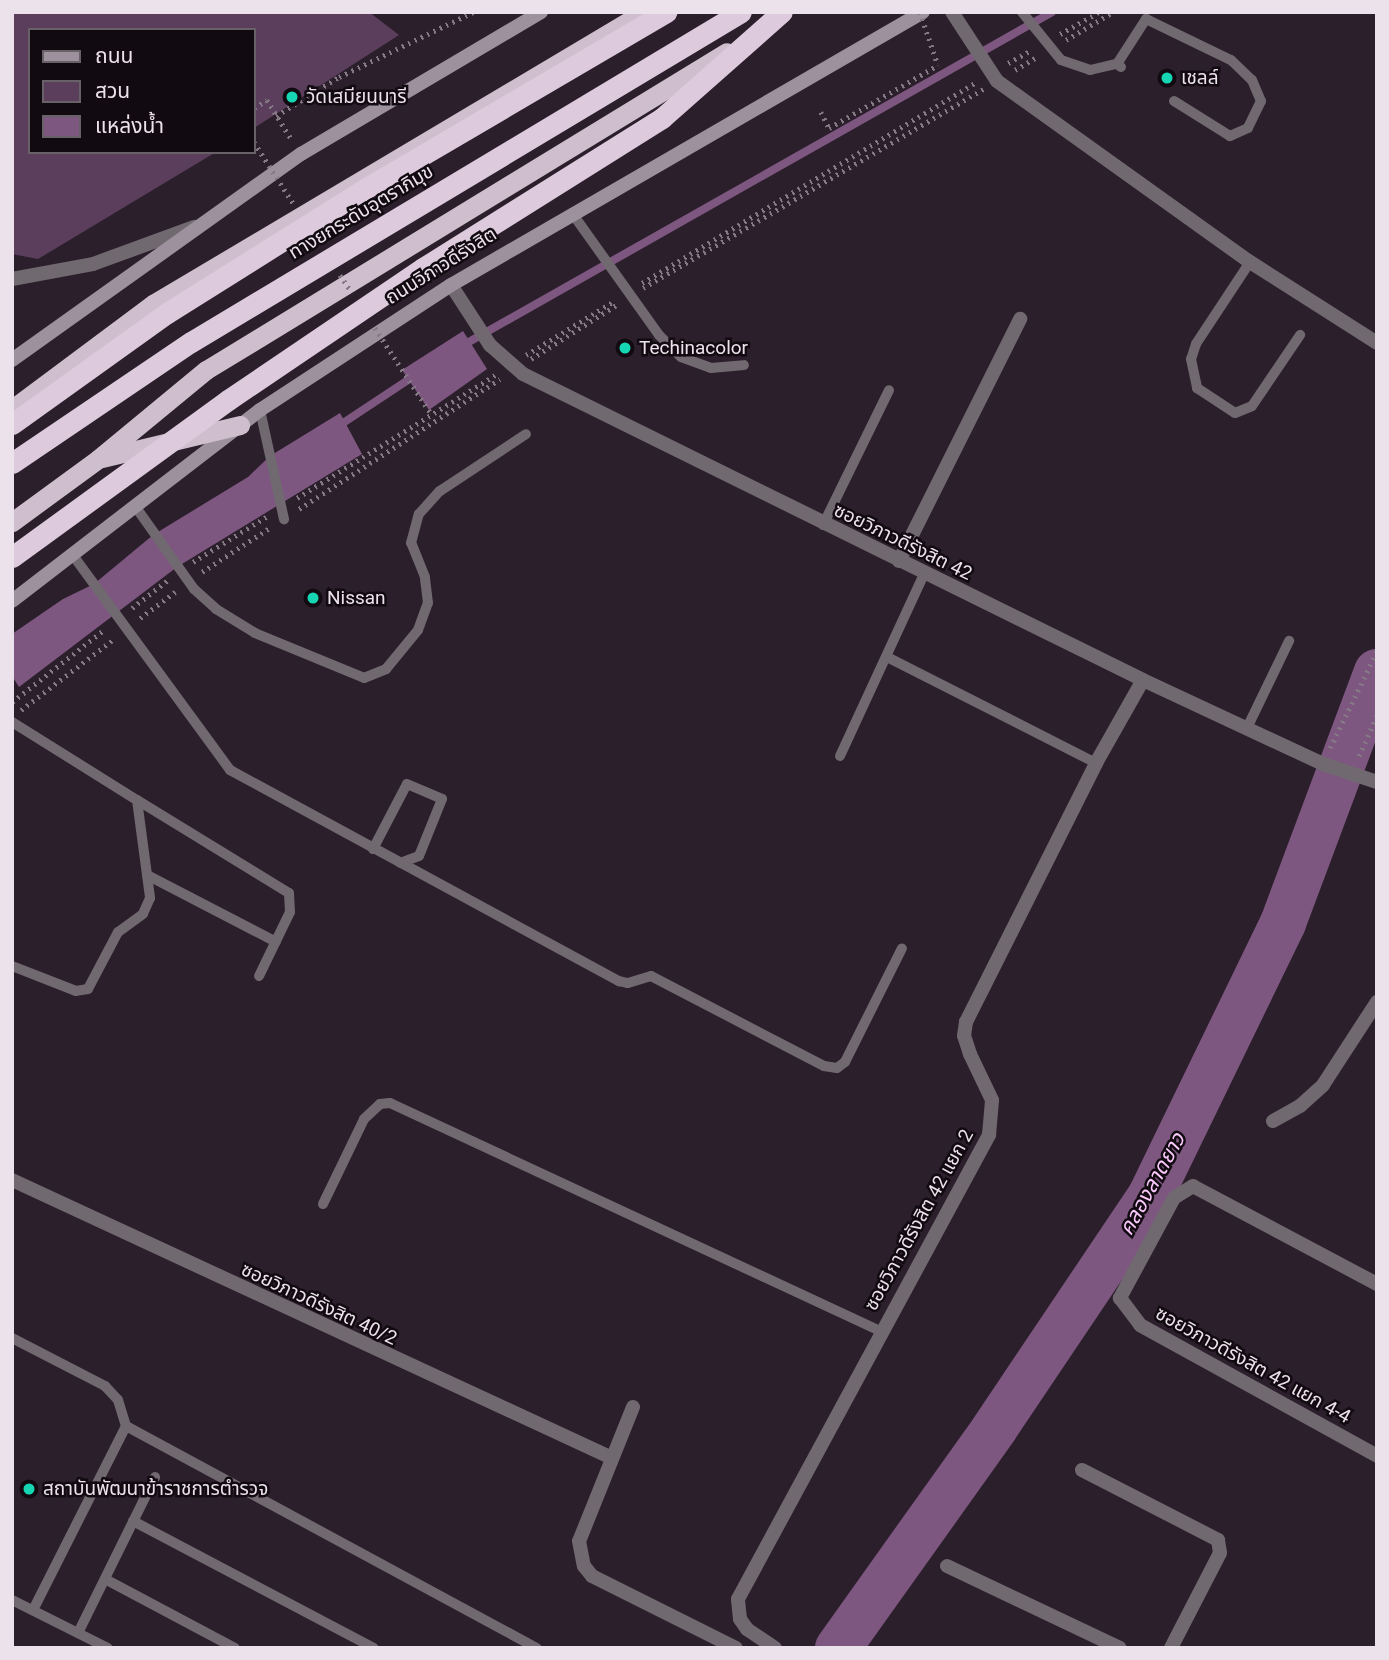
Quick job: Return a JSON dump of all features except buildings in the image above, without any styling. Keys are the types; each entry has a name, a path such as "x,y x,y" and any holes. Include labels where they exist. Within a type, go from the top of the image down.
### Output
{"highway":[{"path":"12,409 153,304 644,12"},
{"name":"ทางยกระดับอุตราภิมุข","path":"12,424 190,298 368,187 666,12"},
{"name":"ทางยกระดับอุตราภิมุข","path":"12,463 203,335 741,12"},
{"path":"12,557 251,384 423,268 662,117 782,12"},
{"name":"ถนนวิภาวดีรังสิต","path":"12,522 97,459 206,370 794,12"},
{"path":"97,459 240,425"}],"main road":[{"path":"12,360 194,227 301,154 541,12"},
{"name":"ถนนวิภาวดีรังสิต","path":"12,601 260,410 451,285 921,12"}],"street":[{"path":"952,12 986,68 997,81 1250,262 1377,344"},
{"path":"12,279 93,264 194,227"},
{"name":"ซอยวิภาวดีรังสิต 42","path":"451,285 477,329 516,369 823,525 1143,680 1322,764 1377,782"},
{"path":"899,561 1020,319"},
{"name":"ซอยวิภาวดีรังสิต 42 แยก 2","path":"775,1648 747,1629 740,1619 738,1599 880,1331 989,1135 992,1100 970,1055 964,1036 966,1022 1096,763 1143,680"},
{"path":"1273,1121 1300,1106 1323,1085 1377,1002"},
{"name":"ซอยวิภาวดีรังสิต 40/2","path":"12,1180 370,1350 612,1458"},
{"name":"ซอยวิภาวดีรังสิต 42 แยก 4-4","path":"1377,1284 1193,1186 1174,1198 1120,1298 1140,1325 1377,1456"},
{"path":"633,1407 579,1541 584,1566 592,1576 736,1648"},
{"path":"1082,1470 1218,1540 1220,1553 1171,1648"},
{"path":"947,1566 1120,1648"}],"lane":[{"path":"1022,13 1037,35 1061,60 1090,70 1119,66 1143,16 1231,60 1252,80 1261,101 1248,128 1230,136 1174,101"},
{"path":"572,213 631,295 681,357 711,368 744,365"},
{"path":"1250,262 1196,344 1191,359 1197,388 1235,413 1252,406 1300,335"},
{"path":"823,525 889,390"},
{"path":"260,410 284,519"},
{"path":"135,506 188,581 216,609 255,633 365,678 386,669 418,630 428,603 425,578 411,543 419,514 440,491 526,434"},
{"path":"72,554 230,770 619,981 628,983 651,976 829,1067 845,1062 902,948"},
{"path":"839,757 925,574"},
{"path":"1247,728 1289,640"},
{"path":"887,657 1096,763"},
{"path":"12,720 289,893 290,912 259,976"},
{"path":"373,849 407,784 442,799 419,856 400,863"},
{"path":"12,966 75,991 88,989 118,932 148,907 147,875 137,800"},
{"path":"147,875 276,942"},
{"path":"323,1204 364,1119 380,1104 390,1104 880,1331"},
{"path":"12,1338 105,1386 118,1400 126,1426 33,1610"},
{"path":"126,1426 535,1647"},
{"path":"78,1633 155,1477"},
{"path":"133,1521 374,1648"},
{"path":"105,1579 235,1648"},
{"path":"12,1600 108,1648"}],"path":[{"path":"276,116 339,77 473,12"},
{"path":"821,112 829,128 938,65 921,12"},
{"path":"12,720 188,581 417,432 631,295 1114,12"},
{"path":"256,107 267,100 301,154"},
{"path":"417,432 445,412 443,409 432,415"},
{"path":"12,702 179,568"},
{"path":"1322,764 1377,651"},
{"path":"1351,775 1377,715"}],"green space":[{"path":"12,12 369,12 399,35 256,127 256,28 28,28 28,154 213,154 38,259 12,254"}],"water":[{"path":"463,331 487,369 429,410 402,370"},
{"path":"340,413 362,454 177,567 19,687 12,676 12,634 63,599 94,584 153,535 248,477 270,456"}],"waterway":[{"path":"460,347 1052,12"},
{"path":"337,427 417,374"},
{"name":"คลองลาดยาว","path":"838,1648 994,1429 1150,1197 1283,923 1377,672"}],"place":[{"name":"เชลล์","path":"1167,78"},
{"name":"วัดเสมียนนารี","path":"292,97"},
{"name":"Techinacolor","path":"625,348"},
{"name":"Nissan","path":"313,598"},
{"name":"สถาบันพัฒนาข้าราชการตำรวจ","path":"29,1489"}]}
